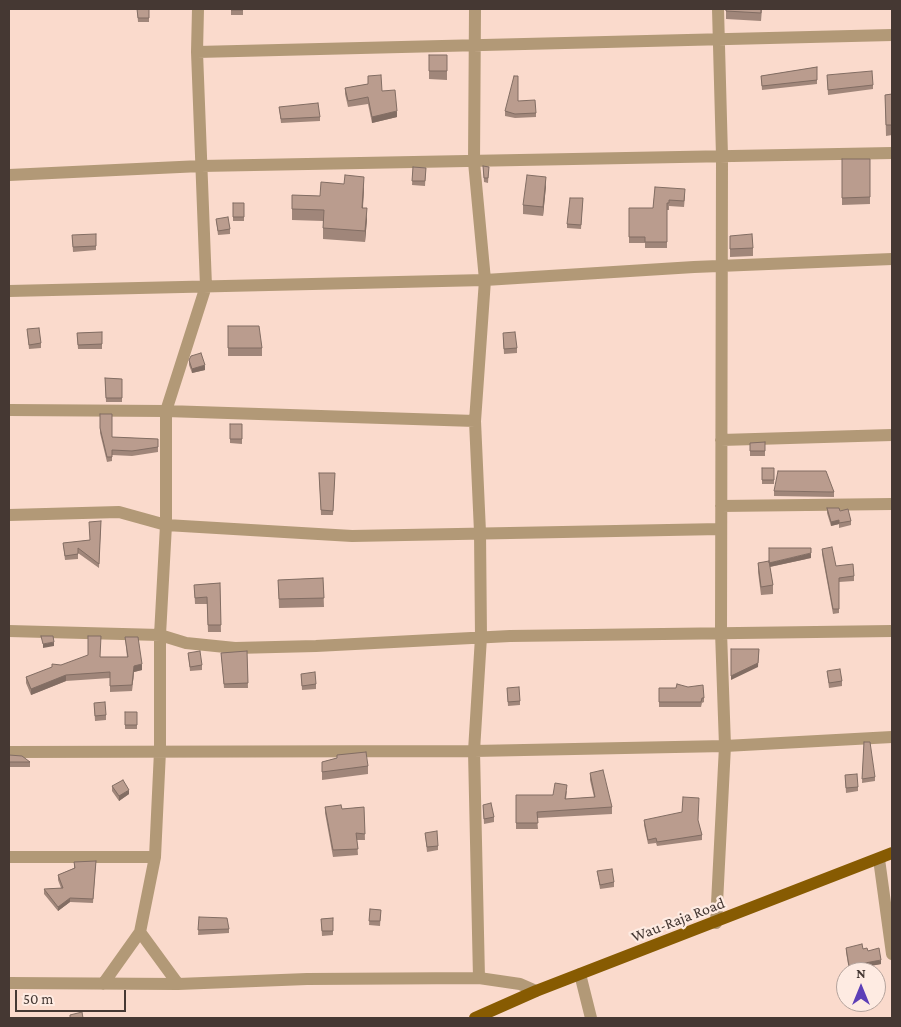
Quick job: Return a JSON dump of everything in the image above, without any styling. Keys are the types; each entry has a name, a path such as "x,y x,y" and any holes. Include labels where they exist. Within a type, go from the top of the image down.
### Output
{"main road":[{"name":"Wau-Raja Road","path":"475,1018 496,1014 536,991 716,923 892,853"}],"street":[{"path":"103,984 140,932 155,857 160,751 160,635 166,525 166,411 206,286 197,52 198,9"},
{"path":"475,9 474,162 484,280 475,421 480,532 481,637 474,751 479,978"},
{"path":"716,923 725,746 721,632 722,156 718,9"},
{"path":"197,52 892,35"},
{"path":"9,175 201,166 892,153"},
{"path":"9,292 484,280 722,266 892,259"},
{"path":"9,410 166,411 475,421"},
{"path":"721,440 892,435"},
{"path":"721,506 892,504"},
{"path":"9,516 119,512 166,525 352,536 480,532 721,529"},
{"path":"9,631 160,635 186,643 235,648 316,646 481,637 892,631"},
{"path":"9,752 474,751 725,746 892,737"},
{"path":"9,857 155,857"},
{"path":"879,859 892,954"},
{"path":"140,932 178,984"},
{"path":"580,974 591,1018"},
{"path":"9,983 178,984 307,979 479,978 520,984 536,991"}],"building":[{"path":"137,9 149,9 149,18 138,18"},
{"path":"726,9 761,9 761,13 726,11"},
{"path":"429,55 447,55 447,71 429,71"},
{"path":"817,67 817,80 762,86 761,76"},
{"path":"872,71 873,85 828,90 827,75"},
{"path":"381,75 382,91 395,90 397,111 372,117 368,97 348,101 345,88 368,84 368,76"},
{"path":"514,76 518,76 518,101 535,100 536,113 515,114 505,111"},
{"path":"892,94 892,125 886,125 885,95"},
{"path":"318,103 320,117 281,119 279,107"},
{"path":"842,159 870,159 870,197 842,198"},
{"path":"483,166 489,167 488,178 484,178"},
{"path":"413,167 426,168 425,181 412,181"},
{"path":"345,175 364,177 362,208 367,208 365,231 323,228 324,210 292,209 292,195 320,196 321,182 344,184"},
{"path":"527,175 546,177 543,207 523,205"},
{"path":"655,187 685,189 684,201 669,200 669,203 667,203 667,242 645,242 645,237 629,237 629,208 653,208"},
{"path":"570,198 583,198 581,225 567,224"},
{"path":"233,203 244,203 244,217 233,217"},
{"path":"228,217 230,229 218,231 216,219"},
{"path":"96,234 96,246 73,247 72,235"},
{"path":"752,234 753,248 730,249 730,236"},
{"path":"228,326 259,326 262,348 228,348"},
{"path":"39,328 41,343 29,345 27,329"},
{"path":"102,332 102,344 78,345 77,333"},
{"path":"515,332 517,348 504,349 503,333"},
{"path":"201,353 205,365 192,369 189,360 191,356"},
{"path":"105,378 122,379 122,398 106,398"},
{"path":"100,414 112,414 112,437 158,439 158,447 132,451 112,450 112,457 107,457 100,428"},
{"path":"230,424 242,424 242,439 230,439"},
{"path":"765,442 765,451 750,451 750,443"},
{"path":"762,468 774,468 774,480 762,480"},
{"path":"778,471 826,471 834,492 774,491"},
{"path":"319,473 335,473 333,511 321,510"},
{"path":"827,508 839,508 840,511 848,509 851,521 839,523 839,520 831,522"},
{"path":"101,521 99,564 78,548 78,554 65,556 63,543 90,540 89,522"},
{"path":"832,547 836,566 853,564 854,576 839,578 839,609 833,609 822,549"},
{"path":"769,548 811,548 811,553 769,563"},
{"path":"769,561 773,585 761,587 758,563"},
{"path":"323,578 324,598 279,599 278,580"},
{"path":"220,583 221,625 208,625 207,597 195,598 194,585"},
{"path":"41,636 53,636 54,642 43,644"},
{"path":"88,636 101,636 100,657 128,657 125,637 138,637 142,664 134,666 132,685 110,686 110,672 66,675 31,689 26,677 52,667 52,664 61,665 88,655"},
{"path":"731,649 759,649 758,663 731,676"},
{"path":"200,651 202,665 190,667 188,653"},
{"path":"247,651 248,683 224,684 221,653"},
{"path":"840,669 842,681 829,683 827,671"},
{"path":"315,672 316,684 302,686 301,674"},
{"path":"677,684 688,687 703,685 704,698 702,698 701,702 659,702 659,688 676,688"},
{"path":"519,687 520,701 508,702 507,688"},
{"path":"105,702 106,715 95,716 94,703"},
{"path":"125,712 137,712 137,725 125,725"},
{"path":"864,742 870,742 875,777 862,779"},
{"path":"366,752 368,766 322,772 322,762 337,758 337,755"},
{"path":"9,755 22,756 30,762 9,762"},
{"path":"603,770 612,807 537,812 538,823 516,823 516,795 553,795 555,783 567,785 565,799 595,797 590,773"},
{"path":"857,774 858,787 846,788 845,775"},
{"path":"123,780 129,790 119,796 112,786"},
{"path":"683,797 699,798 698,820 702,835 657,842 656,838 648,840 644,820 682,812"},
{"path":"491,803 494,817 484,819 483,805"},
{"path":"341,805 342,809 364,807 365,834 356,833 358,849 333,850 325,807"},
{"path":"437,831 438,846 427,847 425,833"},
{"path":"96,861 93,899 70,898 58,907 44,889 63,888 58,875 75,868 74,862"},
{"path":"612,869 614,882 600,885 597,871"},
{"path":"370,909 381,910 380,921 369,921"},
{"path":"199,917 227,918 229,929 198,930"},
{"path":"333,918 333,931 322,931 321,919"},
{"path":"862,944 863,949 867,948 868,951 879,948 881,960 848,962 846,948"},
{"path":"82,1012 83,1018 70,1018 70,1015"}]}
